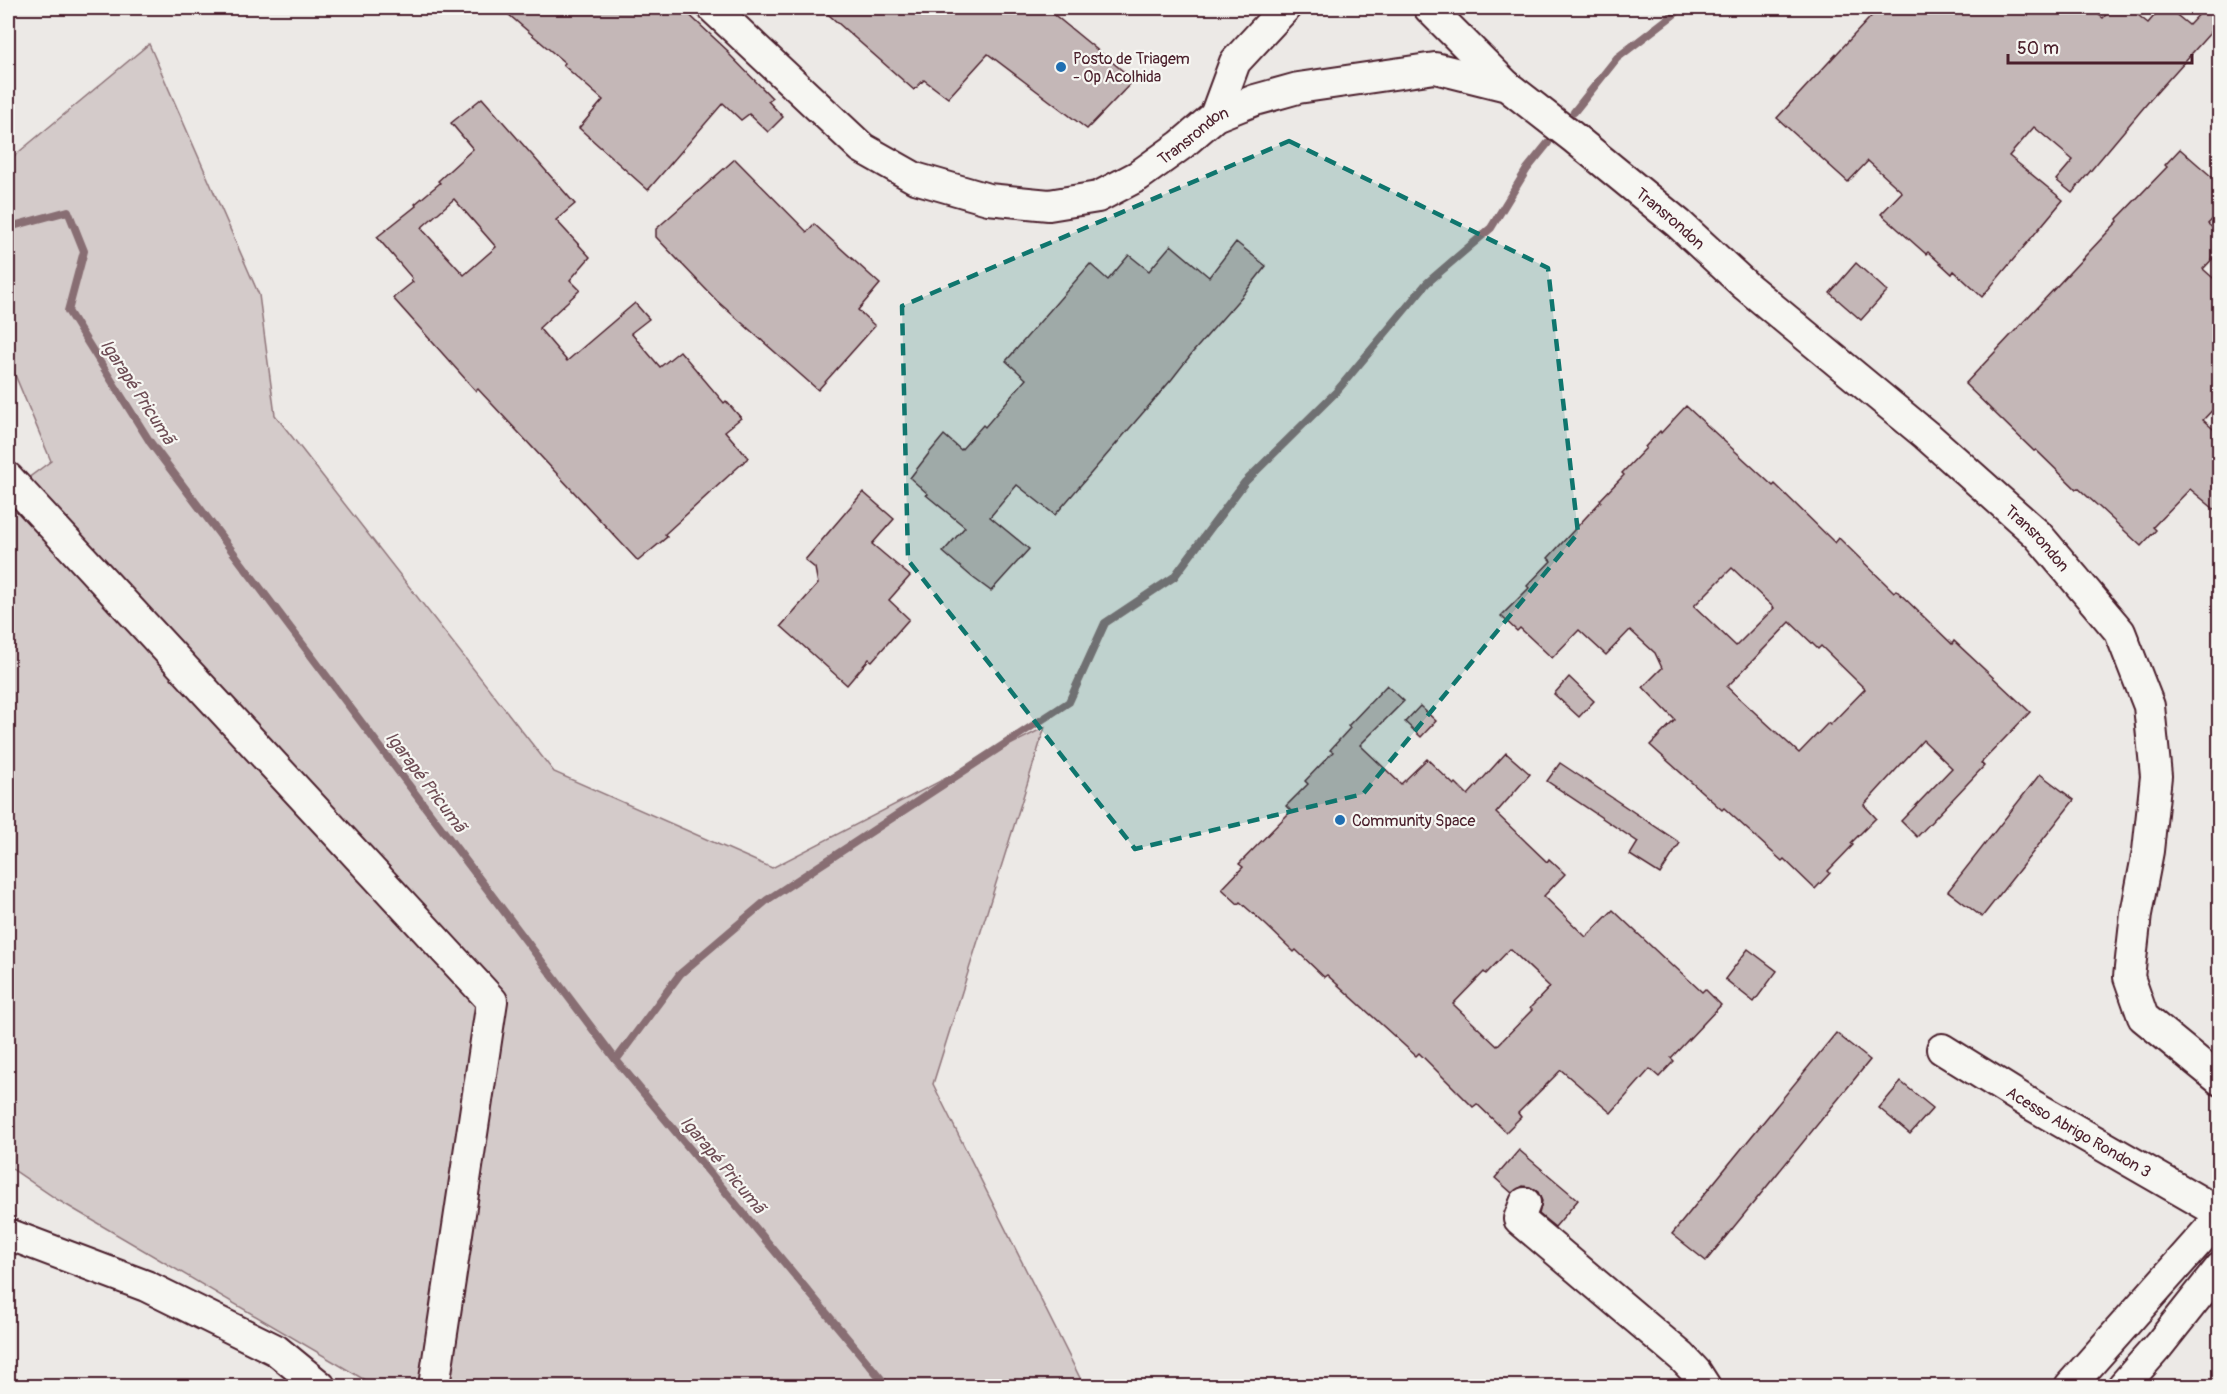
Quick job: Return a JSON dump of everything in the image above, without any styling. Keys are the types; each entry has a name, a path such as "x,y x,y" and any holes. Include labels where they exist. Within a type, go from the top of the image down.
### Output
{"street":[{"name":"Transrondon","path":"713,8 862,148 915,178 988,198 1049,206 1098,197 1138,176 1181,145 1215,116 1255,100 1298,88 1435,68 1507,86 1679,224 1746,285 1926,435 2037,534 2120,632 2149,706 2157,777 2128,977 2142,1017 2220,1080"},
{"path":"1215,116 1235,63 1285,8"},
{"path":"1429,8 1507,86"},
{"path":"8,478 492,1001 434,1386"},
{"name":"Acesso Abrigo Rondon 3","path":"1942,1049 2032,1105 2220,1215"},
{"path":"1525,1203 1519,1219 1682,1357 1705,1386"},
{"path":"2070,1386 2220,1215"},
{"path":"8,1234 146,1286 276,1350 320,1386"},
{"path":"2123,1386 2220,1268"},
{"path":"2130,1318 2159,1345"}],"highlighted area":[{"path":"1289,141 1548,268 1578,533 1363,794 1135,849 908,560 902,306"}],"shaded area":[{"path":"149,44 259,295 275,415 554,772 772,868 1045,727 933,1084 1084,1386 375,1386 58,1200 8,1166 8,493 51,461 8,358 8,161"}],"building":[{"path":"501,8 682,8 728,51 772,98 768,101 783,117 768,132 749,114 741,120 723,103 648,190 579,128 603,100 563,65 565,63"},
{"name":"Posto de Triagem - Op Acolhida","path":"821,8 1046,8 1134,80 1087,129 988,54 948,98 924,80 914,90"},
{"path":"1879,8 2090,8 2103,18 2112,8 2129,8 2148,23 2161,8 2168,8 2189,25 2205,8 2209,8 2220,16 2220,22 2150,100 2072,193 2056,180 2073,160 2034,127 2009,156 2063,200 1982,297 1954,271 1952,274 1928,252 1926,254 1881,214 1902,192 1868,161 1848,182 1777,118"},
{"path":"482,98 575,204 556,220 590,257 570,280 580,290 539,328 567,361 635,303 649,319 631,333 660,367 680,351 724,403 726,401 741,418 725,431 748,458 665,534 667,537 638,561 478,389 476,391 393,298 413,282 412,278 377,237 416,206 415,204 440,183 438,181 473,149 451,123","holes":["454,199 496,247 464,275 421,228"]},
{"path":"2180,149 2220,184 2220,211 2208,224 2220,234 2220,251 2203,269 2220,284 2220,402 2203,420 2220,435 2220,514 2190,489 2153,527 2156,530 2141,546 2036,450 2034,451 1965,384 2118,221 2117,219 2167,167 2165,165"},
{"path":"735,159 807,232 814,224 880,284 858,310 875,326 818,390 717,301 656,237 656,229"},
{"path":"1236,242 1266,266 1055,515 1017,485 990,517 1029,549 991,591 943,552 965,527 926,495 928,494 910,478 944,435 961,450 983,425 985,427 1026,379 1006,361 1090,264 1108,280 1129,255 1149,271 1171,245 1209,277"},
{"path":"1856,263 1887,291 1861,320 1830,293"},
{"path":"1686,406 1773,486 1775,484 1835,543 1839,538 1894,592 1896,590 1952,644 1954,641 2030,712 1981,763 1984,766 1917,837 1901,821 1952,768 1923,740 1864,805 1876,818 1851,843 1853,845 1828,871 1830,873 1815,889 1784,859 1782,861 1724,808 1722,810 1650,745 1675,720 1643,687 1662,668 1655,653 1630,630 1606,655 1579,630 1552,658 1520,628 1517,631 1501,616 1529,588 1527,586 1551,561 1548,558 1624,475 1622,473 1660,431 1661,433","holes":["1732,568 1774,608 1736,646 1694,606","1790,622 1818,649 1821,646 1865,689 1799,753 1727,687"]},
{"path":"863,492 894,519 872,544 910,576 889,600 909,619 847,685 781,626 818,584 815,568 805,560"},
{"path":"1569,677 1594,701 1579,717 1554,694"},
{"path":"1387,685 1404,701 1360,745 1401,784 1427,759 1468,795 1506,753 1530,774 1496,813 1547,862 1549,859 1565,874 1544,896 1586,937 1613,910 1673,967 1702,992 1705,989 1721,1005 1671,1058 1674,1061 1659,1077 1650,1069 1611,1113 1561,1070 1518,1113 1521,1117 1506,1132 1477,1104 1473,1107 1419,1053 1416,1056 1327,975 1324,977 1296,950 1294,952 1240,902 1238,904 1222,889 1243,867 1239,864 1291,811 1286,806 1308,784 1305,781 1333,752 1330,750 1350,728 1348,726","holes":["1510,949 1550,987 1530,1008 1532,1010 1497,1046 1453,1004"]},
{"path":"1420,706 1436,721 1421,737 1405,722"},
{"path":"1560,763 1680,843 1660,874 1630,855 1638,842 1547,781"},
{"path":"2040,774 2074,800 1982,917 1948,891"},
{"path":"1748,949 1777,971 1754,1002 1725,979"},
{"path":"1836,1033 1870,1060 1706,1261 1672,1234"},
{"path":"1901,1082 1933,1108 1910,1134 1879,1108"},
{"path":"1519,1150 1578,1200 1555,1227 1539,1214 1542,1201 1538,1192 1523,1186 1512,1193 1495,1178"}],"waterway":[{"path":"1574,112 1617,58 1682,8"},
{"path":"616,1060 680,974 767,900 1069,702 1105,623 1174,577 1245,482 1336,392 1427,283 1491,228 1527,169 1548,143"},
{"name":"Igarapé Pricumã","path":"8,221 13,226 68,211 84,251 68,311 150,442 616,1060 887,1386"}],"place":[{"name":"Posto de Triagem - Op Acolhida","path":"1061,67"},
{"name":"Community Space","path":"1340,820"}]}
